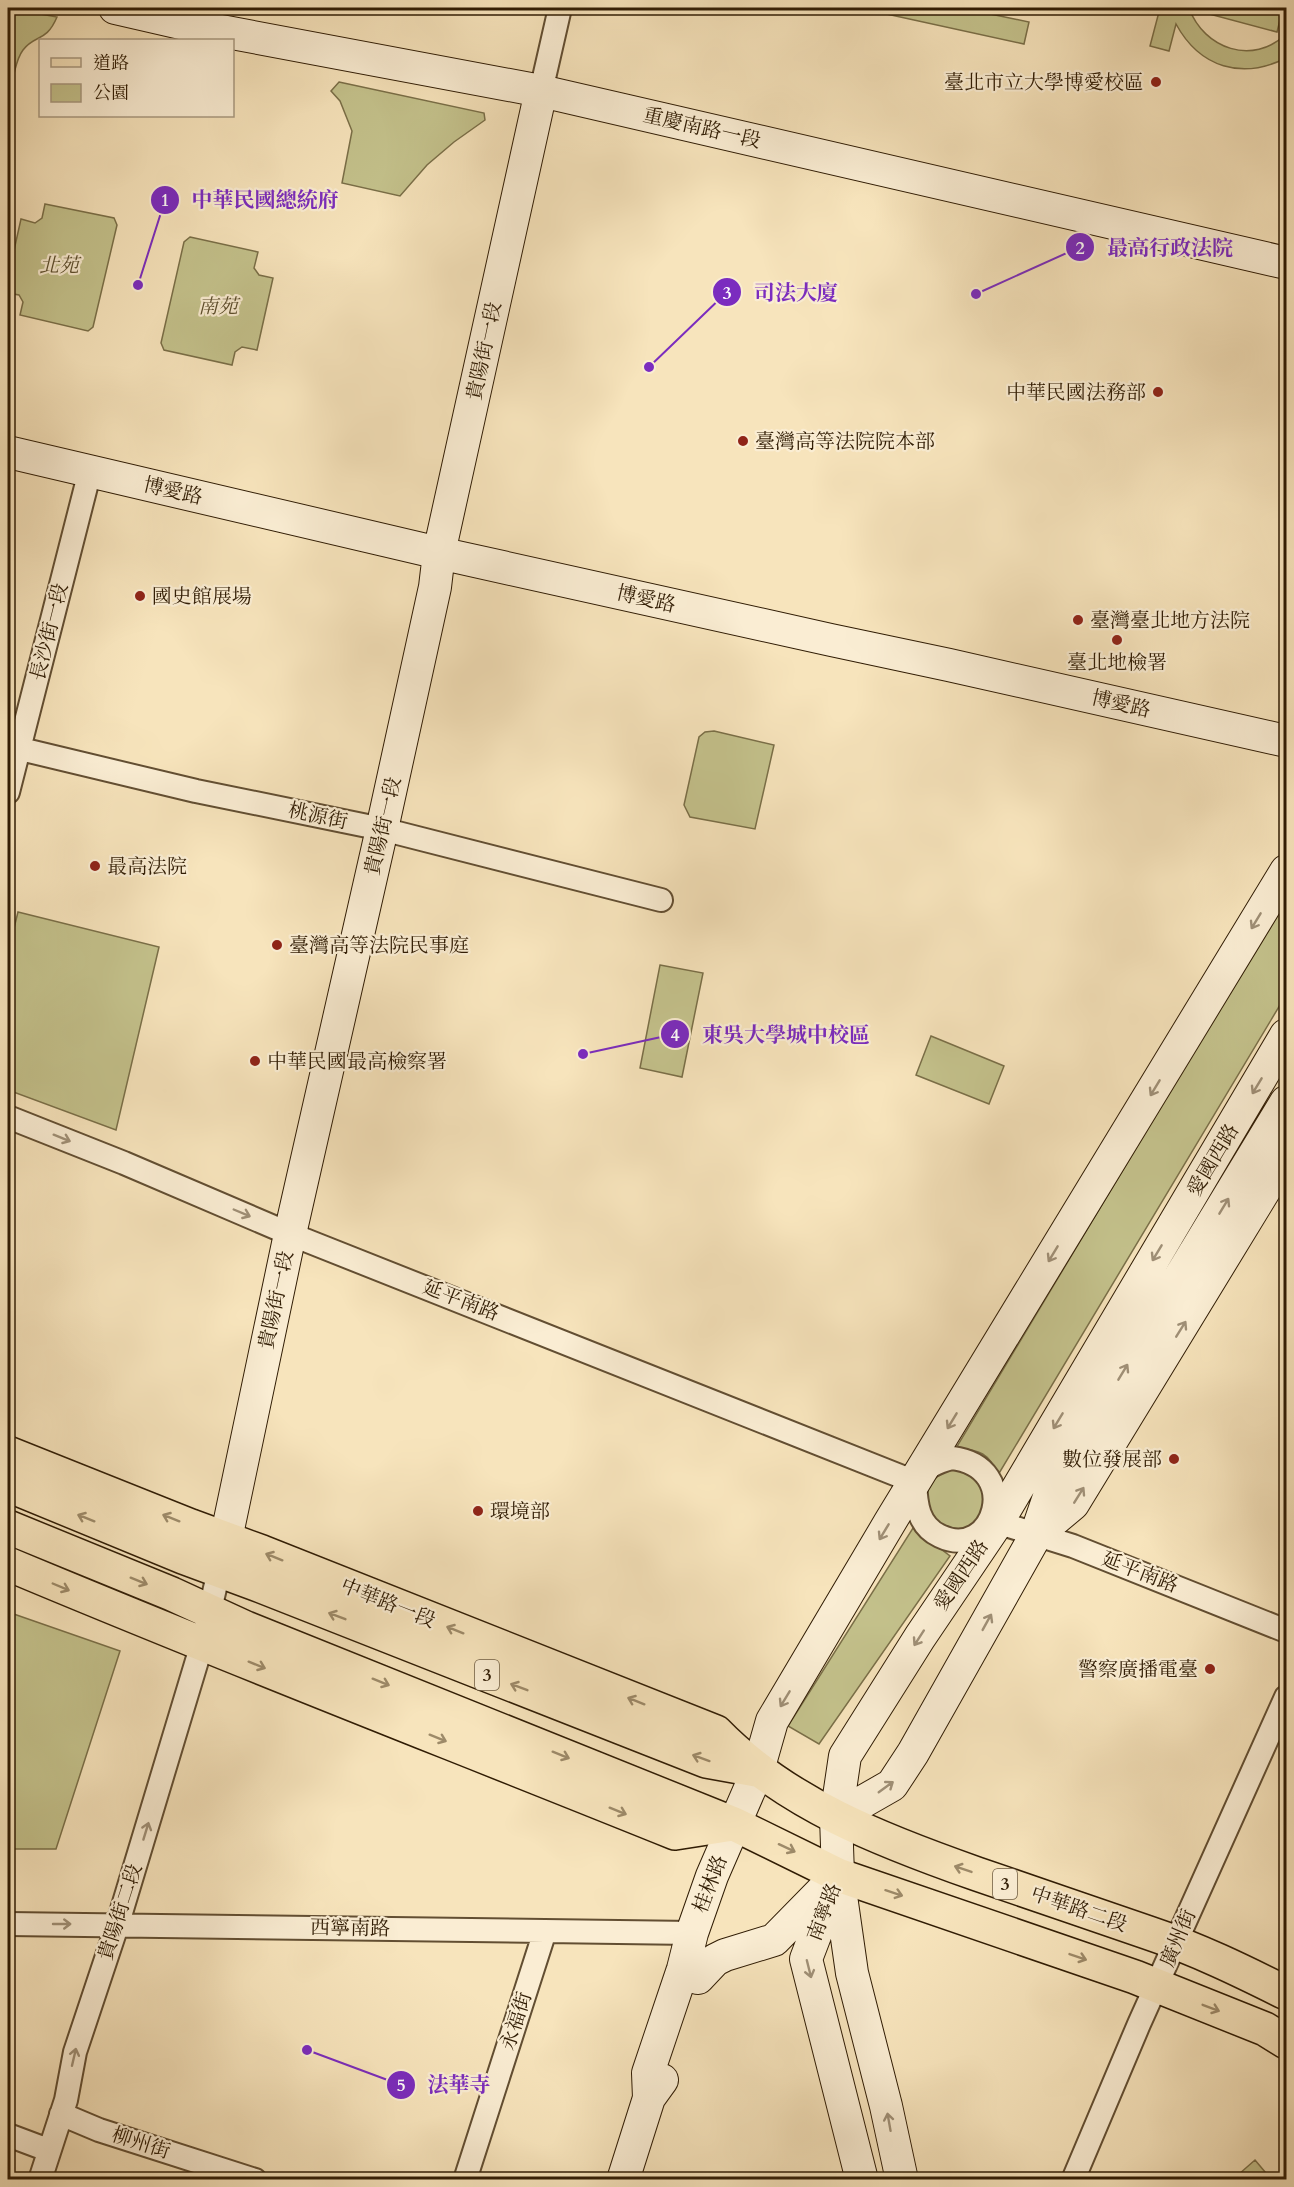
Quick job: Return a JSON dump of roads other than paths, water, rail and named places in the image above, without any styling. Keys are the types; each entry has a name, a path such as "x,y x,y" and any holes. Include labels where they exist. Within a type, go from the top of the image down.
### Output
{"main road":[{"name":"中華路一段","path":"8,1453 222,1555 706,1761 758,1770 836,1817"},
{"name":"中華路一段","path":"8,1485 183,1557 222,1555"},
{"name":"3","path":"8,1527 172,1594 210,1612 734,1824 838,1875 1157,1986 1264,2029 1287,2042"},
{"path":"8,1564 675,1833 734,1824"},
{"name":"中華路二段","path":"836,1817 933,1859 1177,1943 1243,1971 1287,1994"}],"street":[{"name":"重慶南路一段","path":"115,8 192,16 541,91 1287,263"},
{"name":"貴陽街一段","path":"202,1644 560,8"},
{"name":"博愛路","path":"8,452 439,553 1287,741"},
{"name":"長沙街一段","path":"8,792 14,747 90,471"},
{"name":"桃源街","path":"14,747 196,791 382,829 661,900"},
{"path":"734,1824 758,1770 772,1721 1287,871"},
{"name":"愛國西路","path":"836,1817 845,1756 994,1521 1287,1035"},
{"name":"愛國西路","path":"836,1817 892,1785 913,1753 1036,1534 1052,1488 1287,1102"},
{"name":"延平南路","path":"8,1117 124,1163 290,1234 517,1322 915,1482"},
{"name":"愛國西路","path":"1036,1534 1073,1504 1287,1155"},
{"path":"952,1458 964,1459 976,1464 985,1472 994,1489 994,1521 971,1538 957,1541 936,1534 925,1525 918,1513 915,1482 925,1469 940,1461 952,1458"},
{"name":"延平南路","path":"994,1521 1094,1554 1287,1631"},
{"name":"貴陽街二段","path":"39,2180 61,2114 75,2052 117,1926 202,1644"},
{"name":"廣州街","path":"1073,2180 1197,1894 1287,1697"},
{"path":"698,1978 715,1960 725,1955 774,1940 838,1875 836,1817"},
{"name":"桂林路","path":"649,2098 648,2073 683,1969 692,1933 712,1876 734,1824"},
{"name":"桂林路","path":"624,2180 649,2098 674,2063 728,1882 734,1824"},
{"name":"南寧路","path":"838,1875 807,1959 862,2180"},
{"name":"南寧路","path":"838,1875 852,1973 886,2106 902,2180"},
{"name":"西寧南路","path":"8,1924 692,1933"},
{"name":"永福街","path":"465,2180 545,1930"},
{"name":"柳州街","path":"61,2114 99,2130 255,2180"},
{"path":"8,2135 48,2150"}],"place":[{"name":"臺北市立大學博愛校區","path":"1156,82"},
{"name":"中華民國總統府","path":"138,285"},
{"name":"最高行政法院","path":"976,294"},
{"name":"司法大廈","path":"649,367"},
{"name":"中華民國法務部","path":"1158,392"},
{"name":"臺灣高等法院院本部","path":"743,441"},
{"name":"國史館展場","path":"140,596"},
{"name":"臺灣臺北地方法院","path":"1078,620"},
{"name":"臺北地檢署","path":"1117,640"},
{"name":"最高法院","path":"95,866"},
{"name":"臺灣高等法院民事庭","path":"277,945"},
{"name":"東吳大學城中校區","path":"583,1054"},
{"name":"中華民國最高檢察署","path":"255,1061"},
{"name":"數位發展部","path":"1174,1459"},
{"name":"環境部","path":"478,1511"},
{"name":"警察廣播電臺","path":"1210,1669"},
{"name":"法華寺","path":"307,2050"}],"park label":[{"name":"北苑","path":"59,265"},
{"name":"南苑","path":"218,306"}]}
